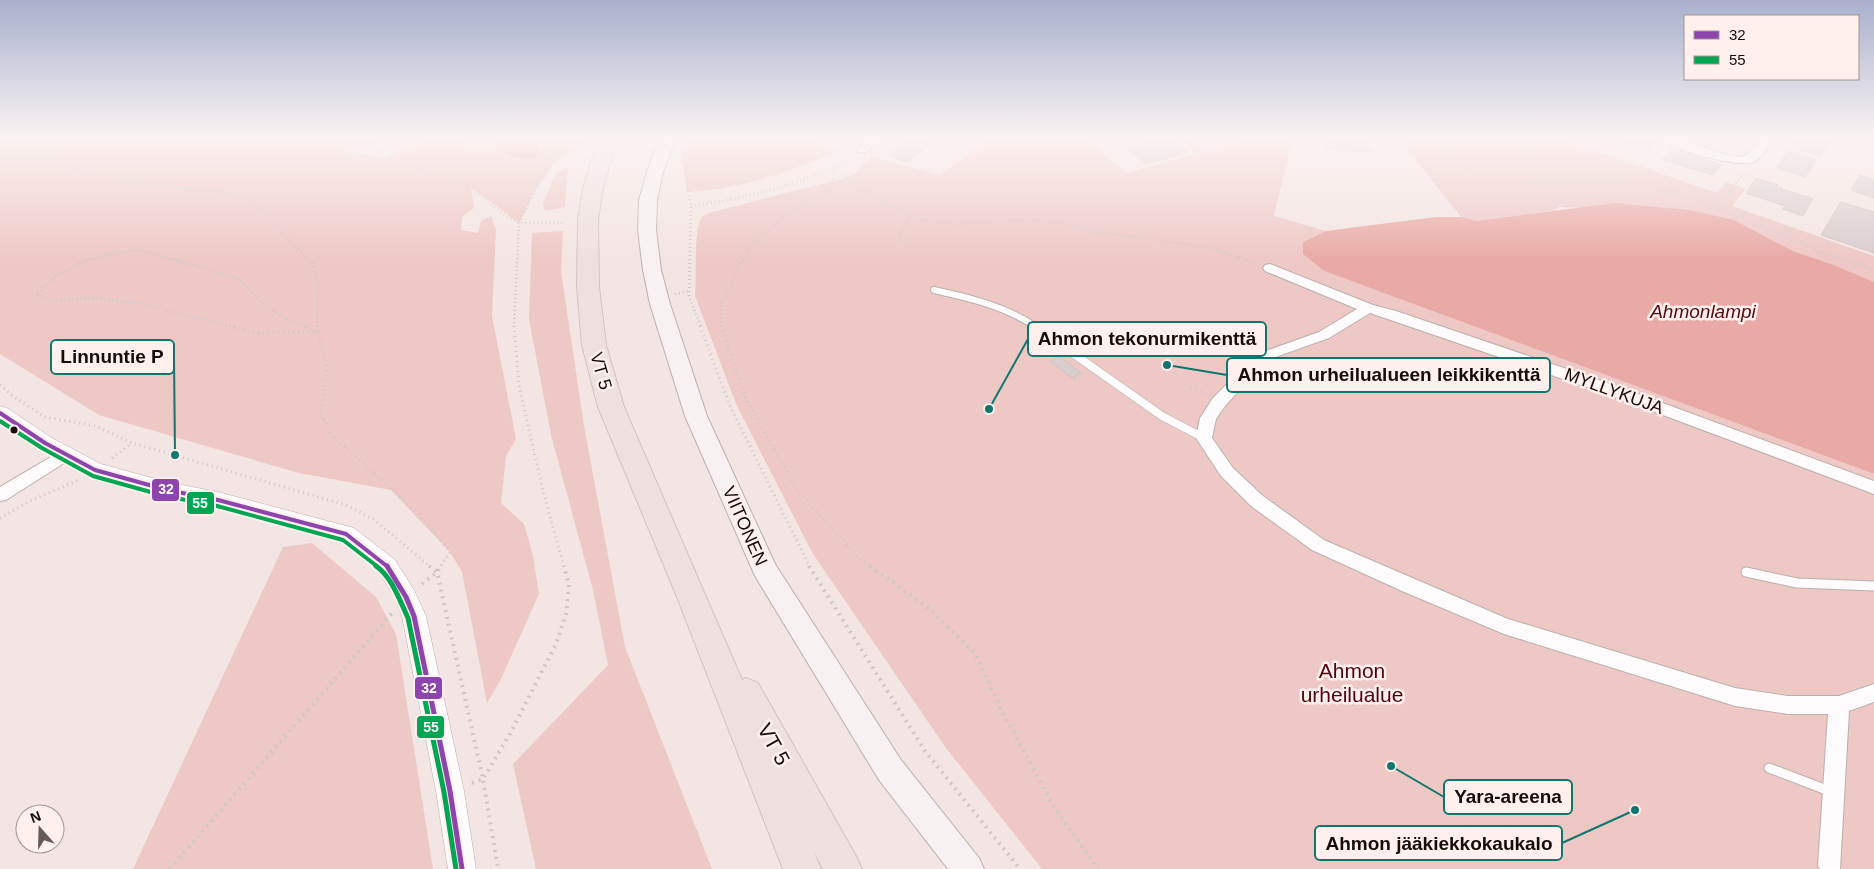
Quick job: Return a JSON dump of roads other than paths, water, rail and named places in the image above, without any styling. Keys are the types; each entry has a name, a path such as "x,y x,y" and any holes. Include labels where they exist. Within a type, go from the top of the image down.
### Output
{"highway":[{"name":"VT 5","path":"596,178 588,220 588,287 594,345 611,407 690,592 802,869"},
{"name":"VT 5","path":"690,592 843,869"}],"main road":[{"name":"VIITONEN","path":"654,178 648,200 647,230 652,270 660,304 696,416 764,570 890,770 968,869"}],"street":[{"name":"MYLLYKUJA","path":"1270,268 1368,308 1391,314 1610,389 1874,488"},
{"path":"1368,308 1324,335 1262,357 1219,402 1208,418 1204,438 1227,472 1257,502 1318,544 1409,586 1504,626 1735,697 1788,705 1839,705 1874,693"},
{"path":"0,413 45,443 95,470 167,490 218,500 346,534 387,566 406,597 414,616 450,791 462,869"},
{"path":"0,495 66,454"},
{"path":"1830,866 1839,705"}],"lane":[{"path":"934,290 984,302 1026,320 1162,416 1204,438"},
{"path":"1746,572 1796,583 1874,586"},
{"path":"1768,768 1834,792"}],"water":[{"name":"Ahmonlampi","path":"1615,203 1689,210 1734,220 1793,251 1834,265 1874,282 1874,474 1324,271 1303,254 1303,242 1326,231 1436,217 1461,217 1477,221"}],"place":[{"name":"Ahmon urheilualueen leikkikenttä","path":"1167,365"},
{"name":"Ahmon tekonurmikenttä","path":"989,409"},
{"name":"Linnuntie P","path":"175,455"},
{"name":"Yara-areena","path":"1391,766"},
{"name":"Ahmon jääkiekkokaukalo","path":"1635,810"}],"park label":[{"name":"Ahmon urheilualue","path":"1352,682"}]}
